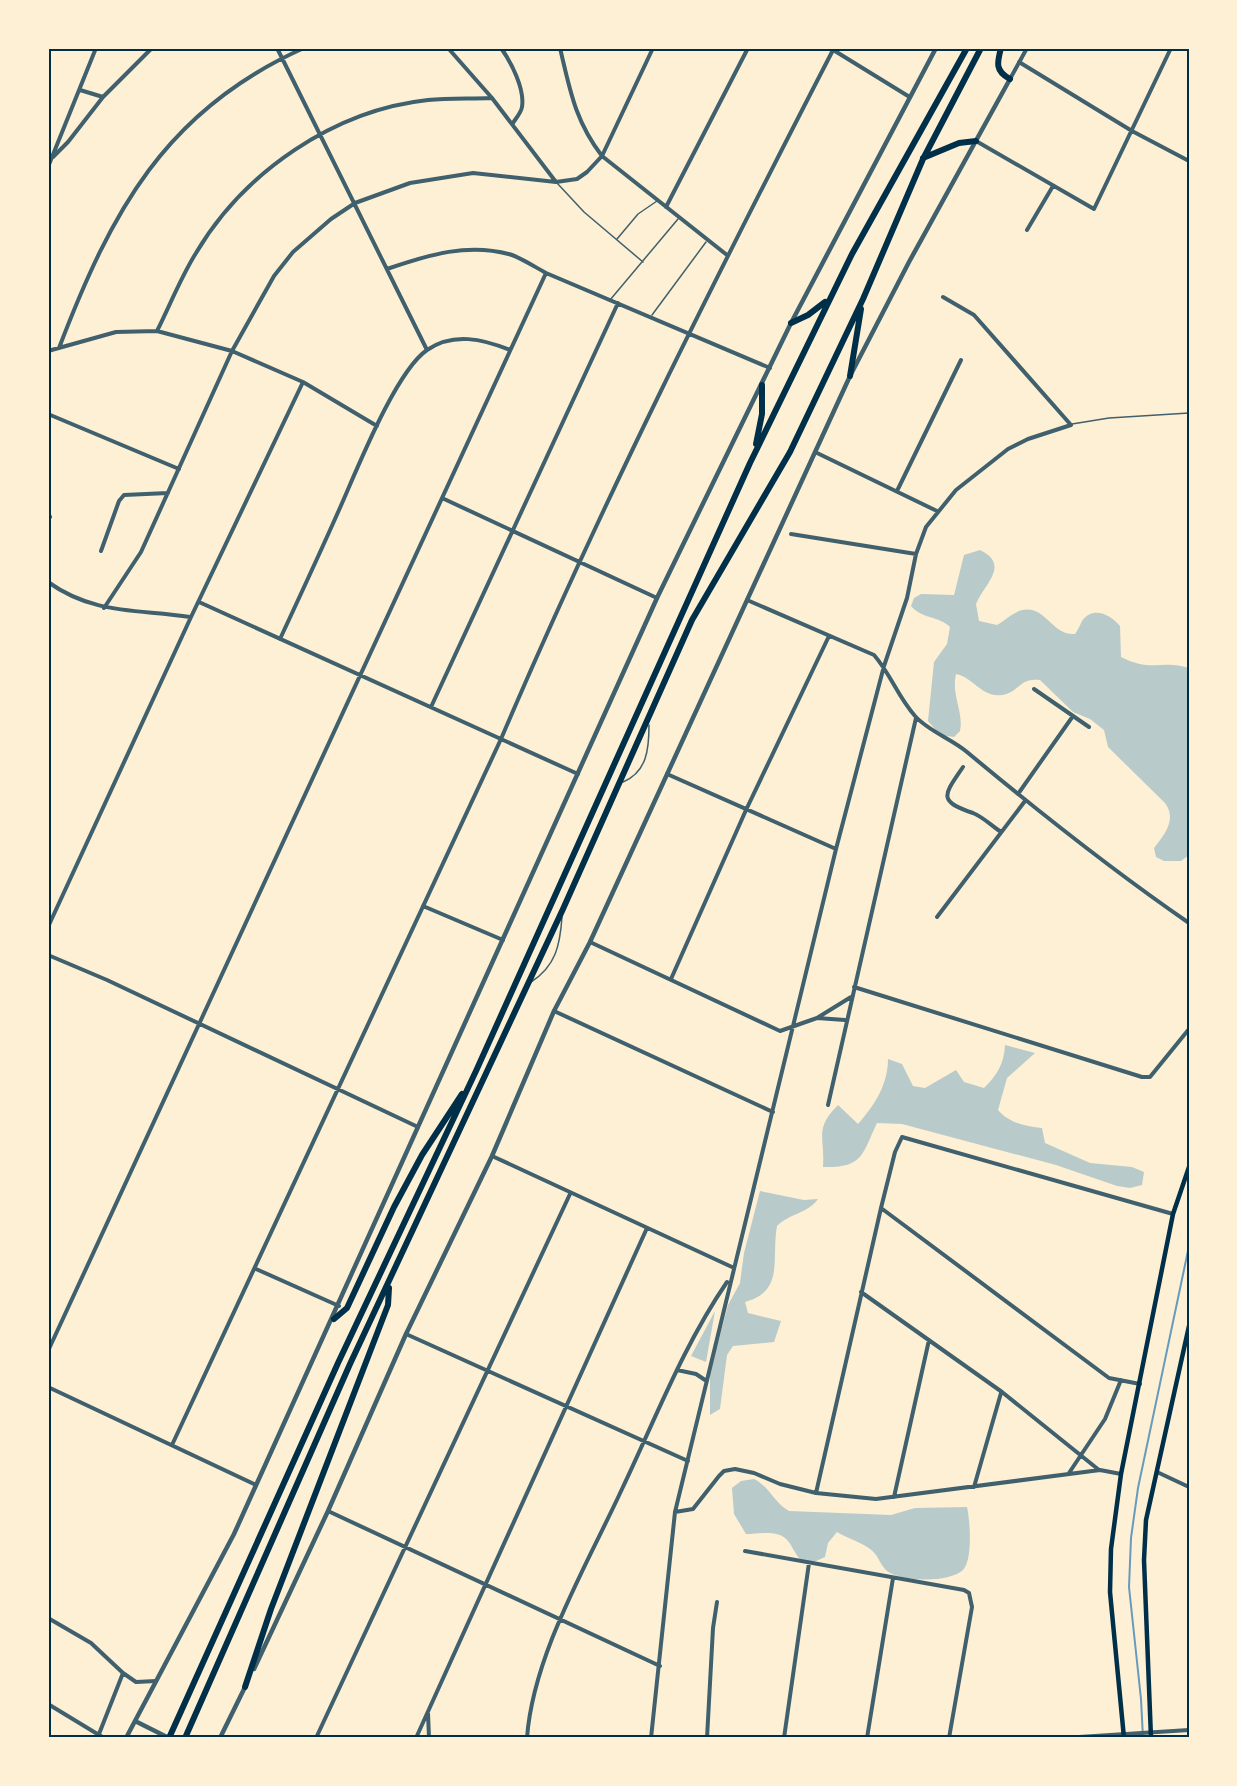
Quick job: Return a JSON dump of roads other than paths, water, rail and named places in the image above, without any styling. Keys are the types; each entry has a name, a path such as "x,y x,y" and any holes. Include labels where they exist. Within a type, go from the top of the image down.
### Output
{"highway":[{"path":"169,1738 338,1363 477,1071 750,463 831,294 899,166 967,48"},
{"path":"185,1738 350,1364 389,1285 563,909 692,621 790,452 863,299 923,159 981,48"},
{"path":"1001,48 997,68 999,73 1010,79"},
{"path":"923,159 959,142 976,141"},
{"path":"791,323 815,311 831,294"},
{"path":"850,376 863,299"},
{"path":"750,463 760,423 762,385"},
{"path":"334,1319 347,1308 394,1207 422,1155 477,1071"},
{"path":"245,1687 271,1609 388,1305 389,1285"}],"main road":[{"path":"1126,1736 1110,1592 1111,1549 1122,1474 1173,1214 1189,1167"},
{"path":"1150,1735 1144,1550 1146,1520 1189,1326"}],"street":[{"path":"48,167 96,48"},
{"path":"53,157 104,97 152,48"},
{"path":"277,48 427,350"},
{"path":"59,348 106,238 142,178 167,146 197,115 236,85 304,48"},
{"path":"448,48 492,98 556,182"},
{"path":"501,48 513,69 520,90 522,110 512,124"},
{"path":"560,48 576,115 602,156 727,255"},
{"path":"104,608 141,552 232,351 274,276 293,252 331,219 355,203 410,183 440,176 473,173 556,182 577,179 602,156 652,48"},
{"path":"666,207 748,48"},
{"path":"126,1738 234,1534 334,1319 418,1127 657,598 791,323 908,96 936,48"},
{"path":"220,1738 328,1511 406,1334 492,1156 554,1011 590,942 850,376 909,262 1027,48"},
{"path":"976,141 1094,209 1171,48"},
{"path":"172,1445 501,739 551,620 688,334 831,49 908,96"},
{"path":"1019,63 1132,131 1189,161"},
{"path":"80,90 104,97"},
{"path":"157,331 195,253 218,221 242,192 286,154 320,135 366,116 417,103 492,98"},
{"path":"1027,230 1053,186"},
{"path":"387,269 431,254 456,250 512,255 546,273 770,368"},
{"path":"48,1351 546,273"},
{"path":"651,1738 675,1512 732,1267 794,1028 836,849 884,666 907,598 916,554 926,527 956,490 1008,449 1028,439 1071,425 974,315 943,297"},
{"path":"431,707 618,303"},
{"path":"48,351 116,332 157,331 232,351 303,382 377,426"},
{"path":"280,639 377,426 398,388 427,350 454,340 470,338 485,340 510,350"},
{"path":"897,491 961,360"},
{"path":"48,927 191,617 303,382"},
{"path":"48,414 179,470"},
{"path":"815,452 937,511"},
{"path":"101,551 119,501 124,495 168,493"},
{"path":"442,498 657,598"},
{"path":"791,534 916,554"},
{"path":"48,582 80,601 104,608 191,617"},
{"path":"747,600 874,655 884,666 891,684 916,718 960,746 1025,801 1189,924"},
{"path":"199,602 579,774"},
{"path":"671,980 746,810 829,636"},
{"path":"1035,689 1089,727"},
{"path":"1018,794 1073,716"},
{"path":"828,1105 845,1020 916,718"},
{"path":"963,767 947,791 946,798 950,804 975,814 1001,832"},
{"path":"667,774 836,849"},
{"path":"937,917 1025,801"},
{"path":"423,906 502,940"},
{"path":"590,942 780,1031 794,1028 817,1018 851,997"},
{"path":"48,955 200,1023 418,1127"},
{"path":"854,987 1142,1077 1150,1077 1159,1069 1189,1029"},
{"path":"554,1011 773,1112"},
{"path":"817,1018 845,1020"},
{"path":"816,1493 881,1208 895,1152 902,1137 1173,1214"},
{"path":"492,1156 732,1267"},
{"path":"316,1738 485,1371 570,1194"},
{"path":"881,1208 1108,1378 1140,1384"},
{"path":"416,1738 483,1584 647,1228"},
{"path":"256,1269 339,1306"},
{"path":"526,1738 537,1678 562,1619 677,1370 709,1309 730,1278"},
{"path":"861,1292 1002,1392 1100,1470"},
{"path":"406,1334 688,1461"},
{"path":"894,1497 929,1340"},
{"path":"677,1370 696,1374 705,1380"},
{"path":"1069,1474 1105,1419 1121,1380"},
{"path":"48,1387 256,1485"},
{"path":"974,1487 1002,1392"},
{"path":"675,1512 693,1509 718,1476 724,1471 735,1469 816,1493 849,1497 894,1497 1100,1470 1122,1474"},
{"path":"1157,1472 1189,1487"},
{"path":"328,1511 660,1666"},
{"path":"745,1551 964,1590 972,1599 949,1738"},
{"path":"784,1738 809,1563"},
{"path":"867,1738 893,1578"},
{"path":"707,1738 713,1628 717,1602"},
{"path":"48,1618 91,1642 123,1673 136,1682 156,1681"},
{"path":"48,1704 101,1737 123,1673"},
{"path":"428,1709 429,1738"},
{"path":"135,1721 169,1738"},
{"path":"1063,1738 1150,1735 1189,1730"}],"lane":[{"path":"556,182 584,212 643,262"},
{"path":"616,240 638,214 657,200"},
{"path":"610,300 679,218"},
{"path":"650,318 708,238"},
{"path":"1071,425 1109,418 1189,413"},
{"path":"619,783 637,774 645,759 649,741 648,719"},
{"path":"528,984 544,973 555,959 560,944 563,909"}],"waterway":[{"path":"1143,1738 1129,1587 1131,1538 1138,1488 1189,1246"}]}
